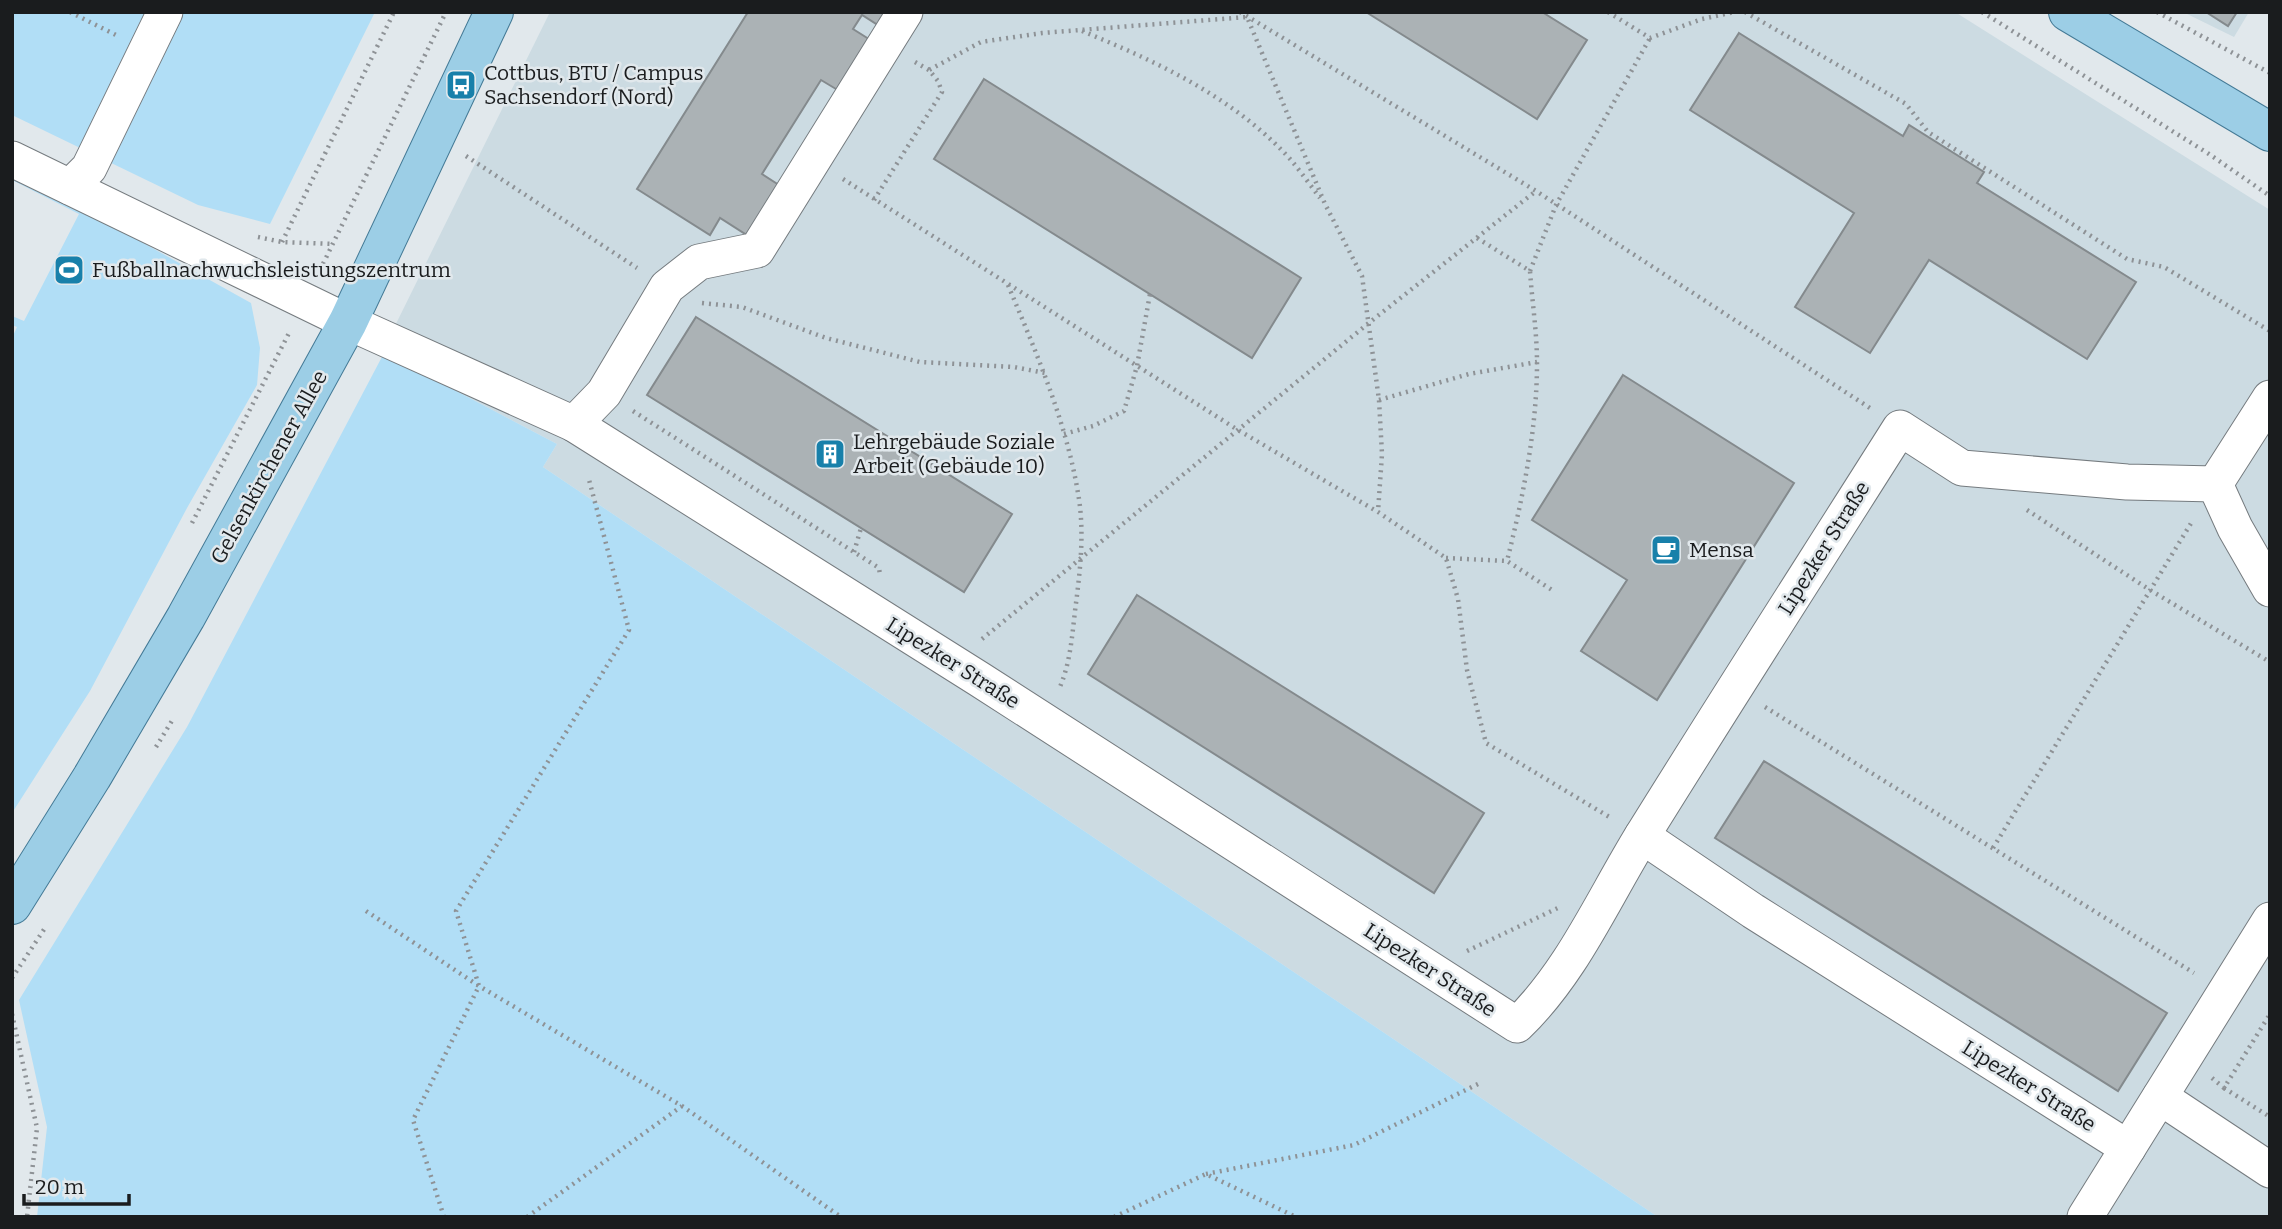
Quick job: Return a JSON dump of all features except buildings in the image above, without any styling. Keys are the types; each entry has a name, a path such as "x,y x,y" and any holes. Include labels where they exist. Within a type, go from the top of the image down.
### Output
{"main road":[{"name":"Gelsenkirchener Allee","path":"12,905 92,777 186,617 348,322 494,12"},
{"path":"2068,12 2270,132"}],"street":[{"path":"70,187 89,168 165,12"},
{"path":"12,159 348,322 574,424 604,393 667,287 699,262 757,250 905,12"},
{"path":"2215,484 2270,398"},
{"name":"Lipezker Straße","path":"574,424 979,679 1517,1025 1534,1009 1571,961 1642,836 1900,428"},
{"path":"1900,428 1962,468 2127,482 2215,484"},
{"path":"2215,484 2235,528 2270,589"},
{"name":"Lipezker Straße","path":"1642,836 1753,911 2128,1148"},
{"path":"2085,1217 2270,920"},
{"path":"2160,1097 2270,1170"}],"path":[{"path":"70,12 146,50"},
{"path":"282,242 394,12"},
{"path":"190,527 306,300 446,12"},
{"path":"1240,12 1536,191 1900,428"},
{"path":"1608,12 1650,37"},
{"path":"1507,561 1521,505 1532,430 1537,362 1530,271 1556,205 1650,37 1702,19 1734,12"},
{"path":"1745,12 1906,104 1928,132 2127,259 2164,267 2270,331"},
{"path":"1982,12 2209,154 2270,196"},
{"path":"2157,12 2270,73"},
{"path":"874,200 942,92 938,80 929,70 981,43 1042,33 1247,17"},
{"path":"1247,17 1325,204 1362,276 1379,400 1382,454 1378,512"},
{"path":"1082,31 1189,80 1247,119 1291,160 1325,204"},
{"path":"462,153 690,302 742,307 826,338 920,362 1014,367 1045,373"},
{"path":"813,160 1238,430 1378,512 1446,558 1507,561 1552,590"},
{"path":"978,642 1370,322 1536,191"},
{"path":"1477,237 1530,271"},
{"path":"1008,284 1045,373 1064,434 1078,493 1081,558 1065,676 1057,695"},
{"path":"1064,434 1093,426 1124,411 1137,366 1150,294"},
{"path":"1379,400 1469,374 1537,362"},
{"path":"444,1217 413,1120 479,986 456,911 629,631 574,424"},
{"path":"1993,848 2215,484"},
{"path":"2021,506 2150,590 2270,662"},
{"path":"854,552 861,528"},
{"path":"1446,558 1458,599 1467,670 1486,743 1642,836"},
{"path":"1735,688 2225,992"},
{"path":"1465,951 1565,905"},
{"path":"366,911 479,986 682,1106 841,1217"},
{"path":"12,1014 37,1129 27,1217"},
{"path":"1114,1217 1206,1174 1354,1146 1482,1082"},
{"path":"2224,1088 2270,1116"},
{"path":"527,1217 682,1106"},
{"path":"1206,1174 1296,1217"}],"shaded area":[{"path":"12,12 375,12 270,224 198,205 12,115"},
{"path":"550,12 1955,12 2270,210 2270,1217 1658,1217 543,467 557,444 384,353"},
{"path":"2183,12 2249,12 2234,37"},
{"path":"12,176 111,225 251,303 260,348 257,385 187,508 90,691 12,813 12,338 17,327 12,325 12,316 24,321 79,214 12,180"},
{"path":"384,353 557,444 543,467 1658,1217 37,1217 47,1127 19,1000 187,727"}],"place":[{"name":"Cottbus, BTU / Campus Sachsendorf (Nord)","path":"461,85"},
{"name":"Fußballnachwuchsleistungszentrum","path":"69,270"},
{"name":"Lehrgebäude Soziale Arbeit (Gebäude 10)","path":"830,454"},
{"name":"Mensa","path":"1666,550"}]}
